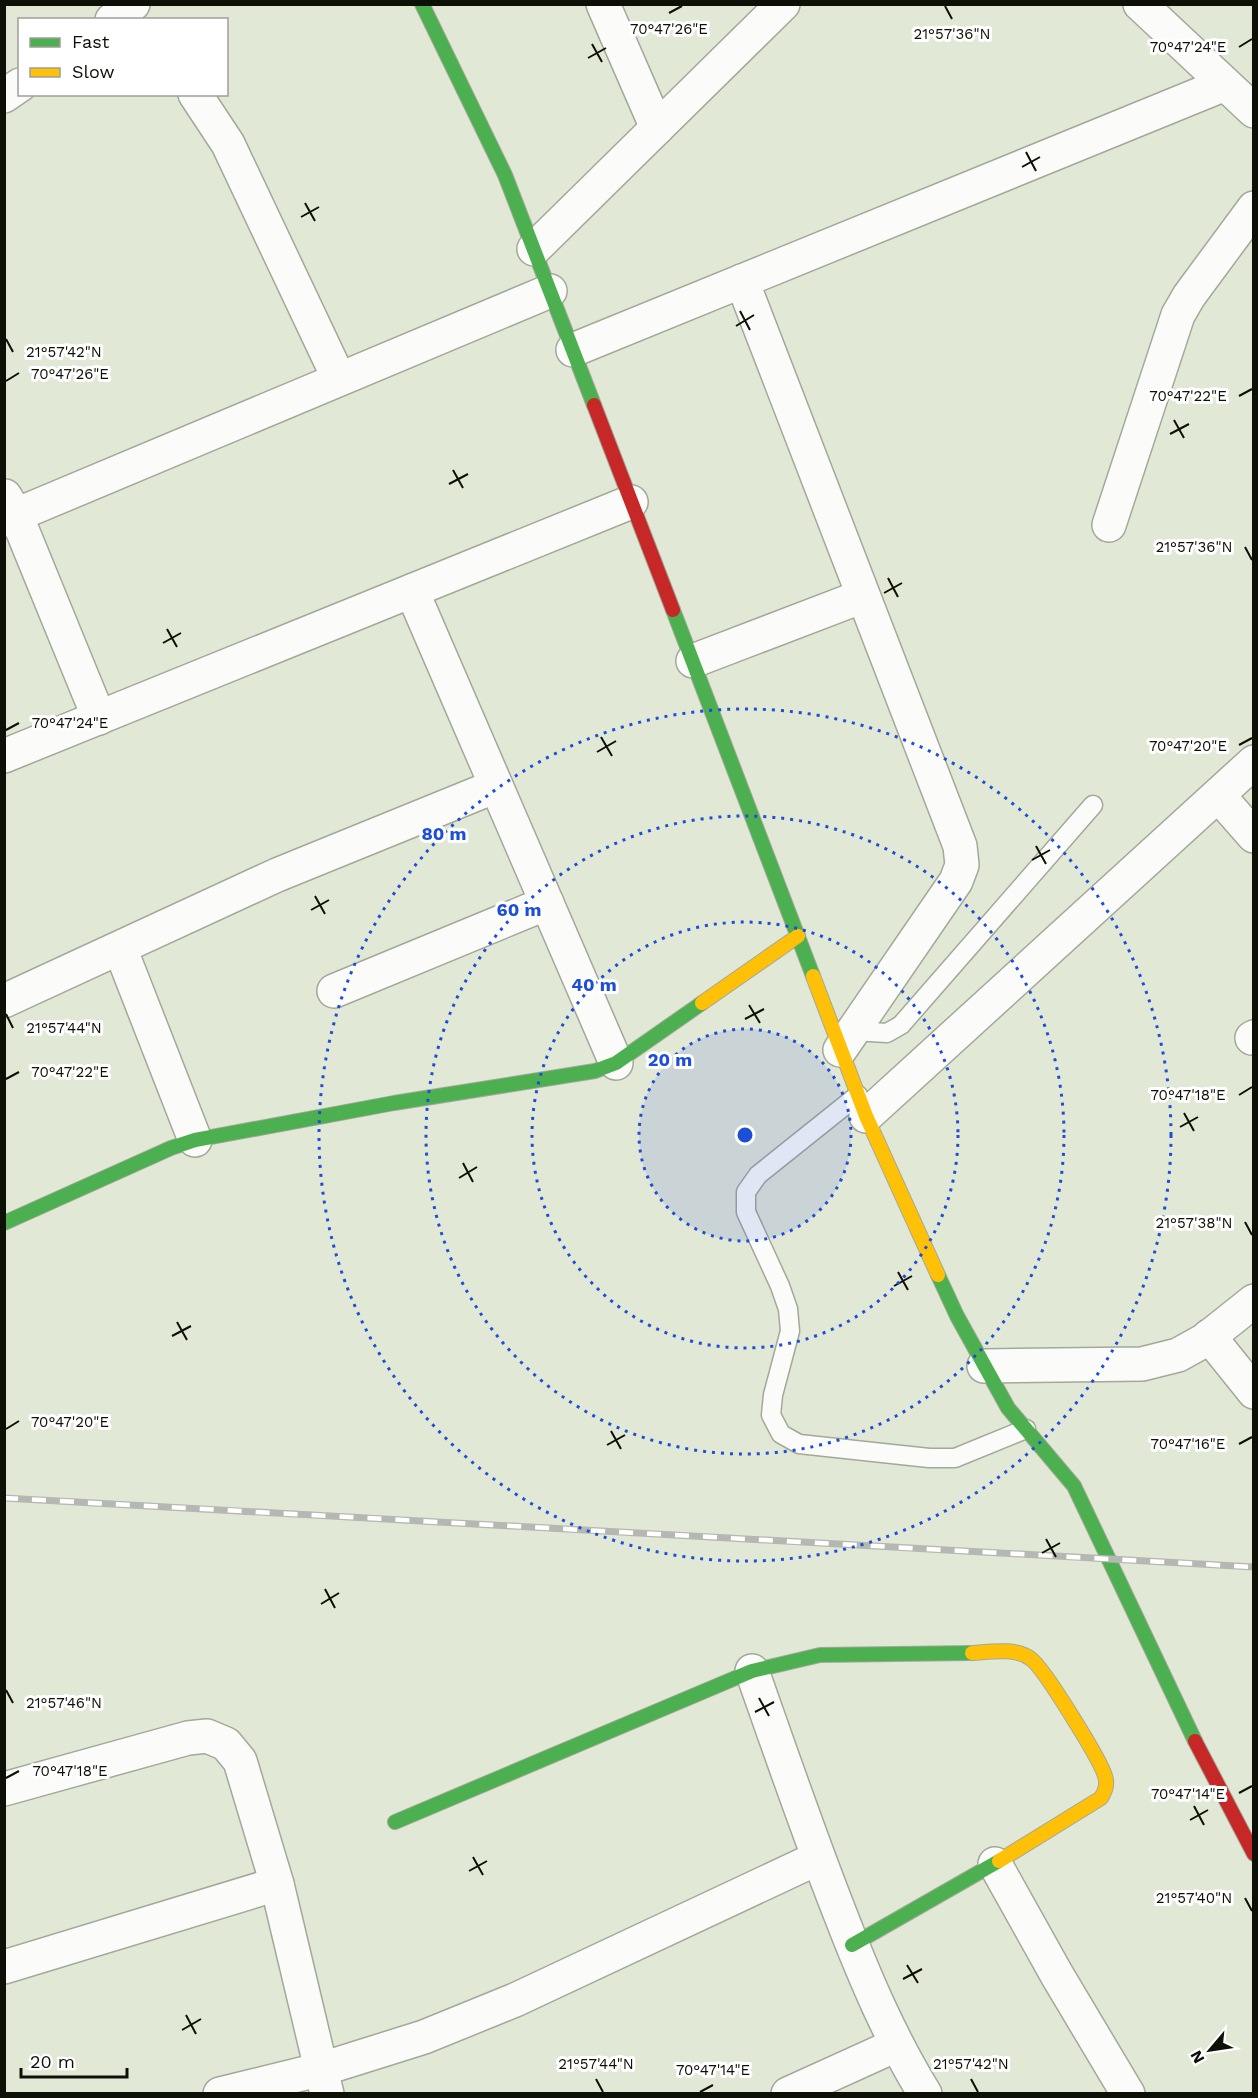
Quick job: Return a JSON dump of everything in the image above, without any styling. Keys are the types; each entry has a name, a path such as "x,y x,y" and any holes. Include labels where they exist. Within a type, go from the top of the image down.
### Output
{"main road":[{"path":"422,4 505,175 798,936 846,1041 862,1105 957,1316 1008,1408 1074,1486 1194,1739 1254,1854"},
{"path":"4,1223 171,1148 195,1140 394,1103 595,1071 615,1063 798,936"},
{"path":"395,1822 752,1671 819,1655 1015,1652 1031,1658 1043,1672 1101,1764 1107,1779 1107,1790 1101,1798 995,1864 852,1945"}],"street":[{"path":"603,4 657,128"},
{"path":"1140,4 1254,111"},
{"path":"534,249 782,5"},
{"path":"573,350 1225,84"},
{"path":"4,96 18,87"},
{"path":"196,96 228,144 339,379"},
{"path":"1109,525 1178,315 1189,296 1254,208"},
{"path":"742,281 960,846 962,865 956,881 846,1041"},
{"path":"99,718 8,510 339,379 550,291"},
{"path":"4,756 631,502"},
{"path":"412,591 615,1063"},
{"path":"693,661 863,596"},
{"path":"862,1105 1254,762"},
{"path":"4,1001 277,875 496,786"},
{"path":"1218,795 1254,836"},
{"path":"334,991 547,903"},
{"path":"120,948 195,1140"},
{"path":"984,1366 1142,1364 1178,1355 1209,1336 1254,1301"},
{"path":"1209,1336 1254,1392"},
{"path":"752,1671 818,1858 852,1945 897,2045 925,2094"},
{"path":"4,1789 188,1738 207,1736 226,1743 240,1761 277,1884 325,2081"},
{"path":"220,2094 325,2081 515,2000 818,1858"},
{"path":"995,1864 1057,1975 1128,2094"},
{"path":"4,1967 277,1884"},
{"path":"788,2094 897,2045"}],"lane":[{"path":"846,1041 887,1033 901,1025 1093,805"},
{"path":"862,1105 758,1175 746,1192 747,1212 788,1309 790,1331 773,1395 771,1415 781,1434 799,1444 929,1458 955,1458 1026,1429"}],"railway":[{"path":"4,1498 1254,1567"}],"traffic: fast":[{"path":"422,4 505,175 594,405"},
{"path":"673,610 813,976"},
{"path":"4,1223 171,1148 195,1140 394,1103 595,1071 616,1063 702,1003"},
{"path":"938,1275 957,1316 1008,1408 1074,1486 1195,1741"},
{"path":"395,1822 752,1671 820,1655 972,1653"},
{"path":"852,1945 999,1861"}],"traffic: slow":[{"path":"702,1003 798,936"},
{"path":"813,976 866,1116 938,1275"},
{"path":"972,1653 1010,1652 1025,1655 1031,1659 1071,1715 1094,1753 1106,1779 1106,1788 1101,1798 999,1861"}],"traffic: jam":[{"path":"594,405 673,610"},
{"path":"1195,1741 1254,1854"}]}
